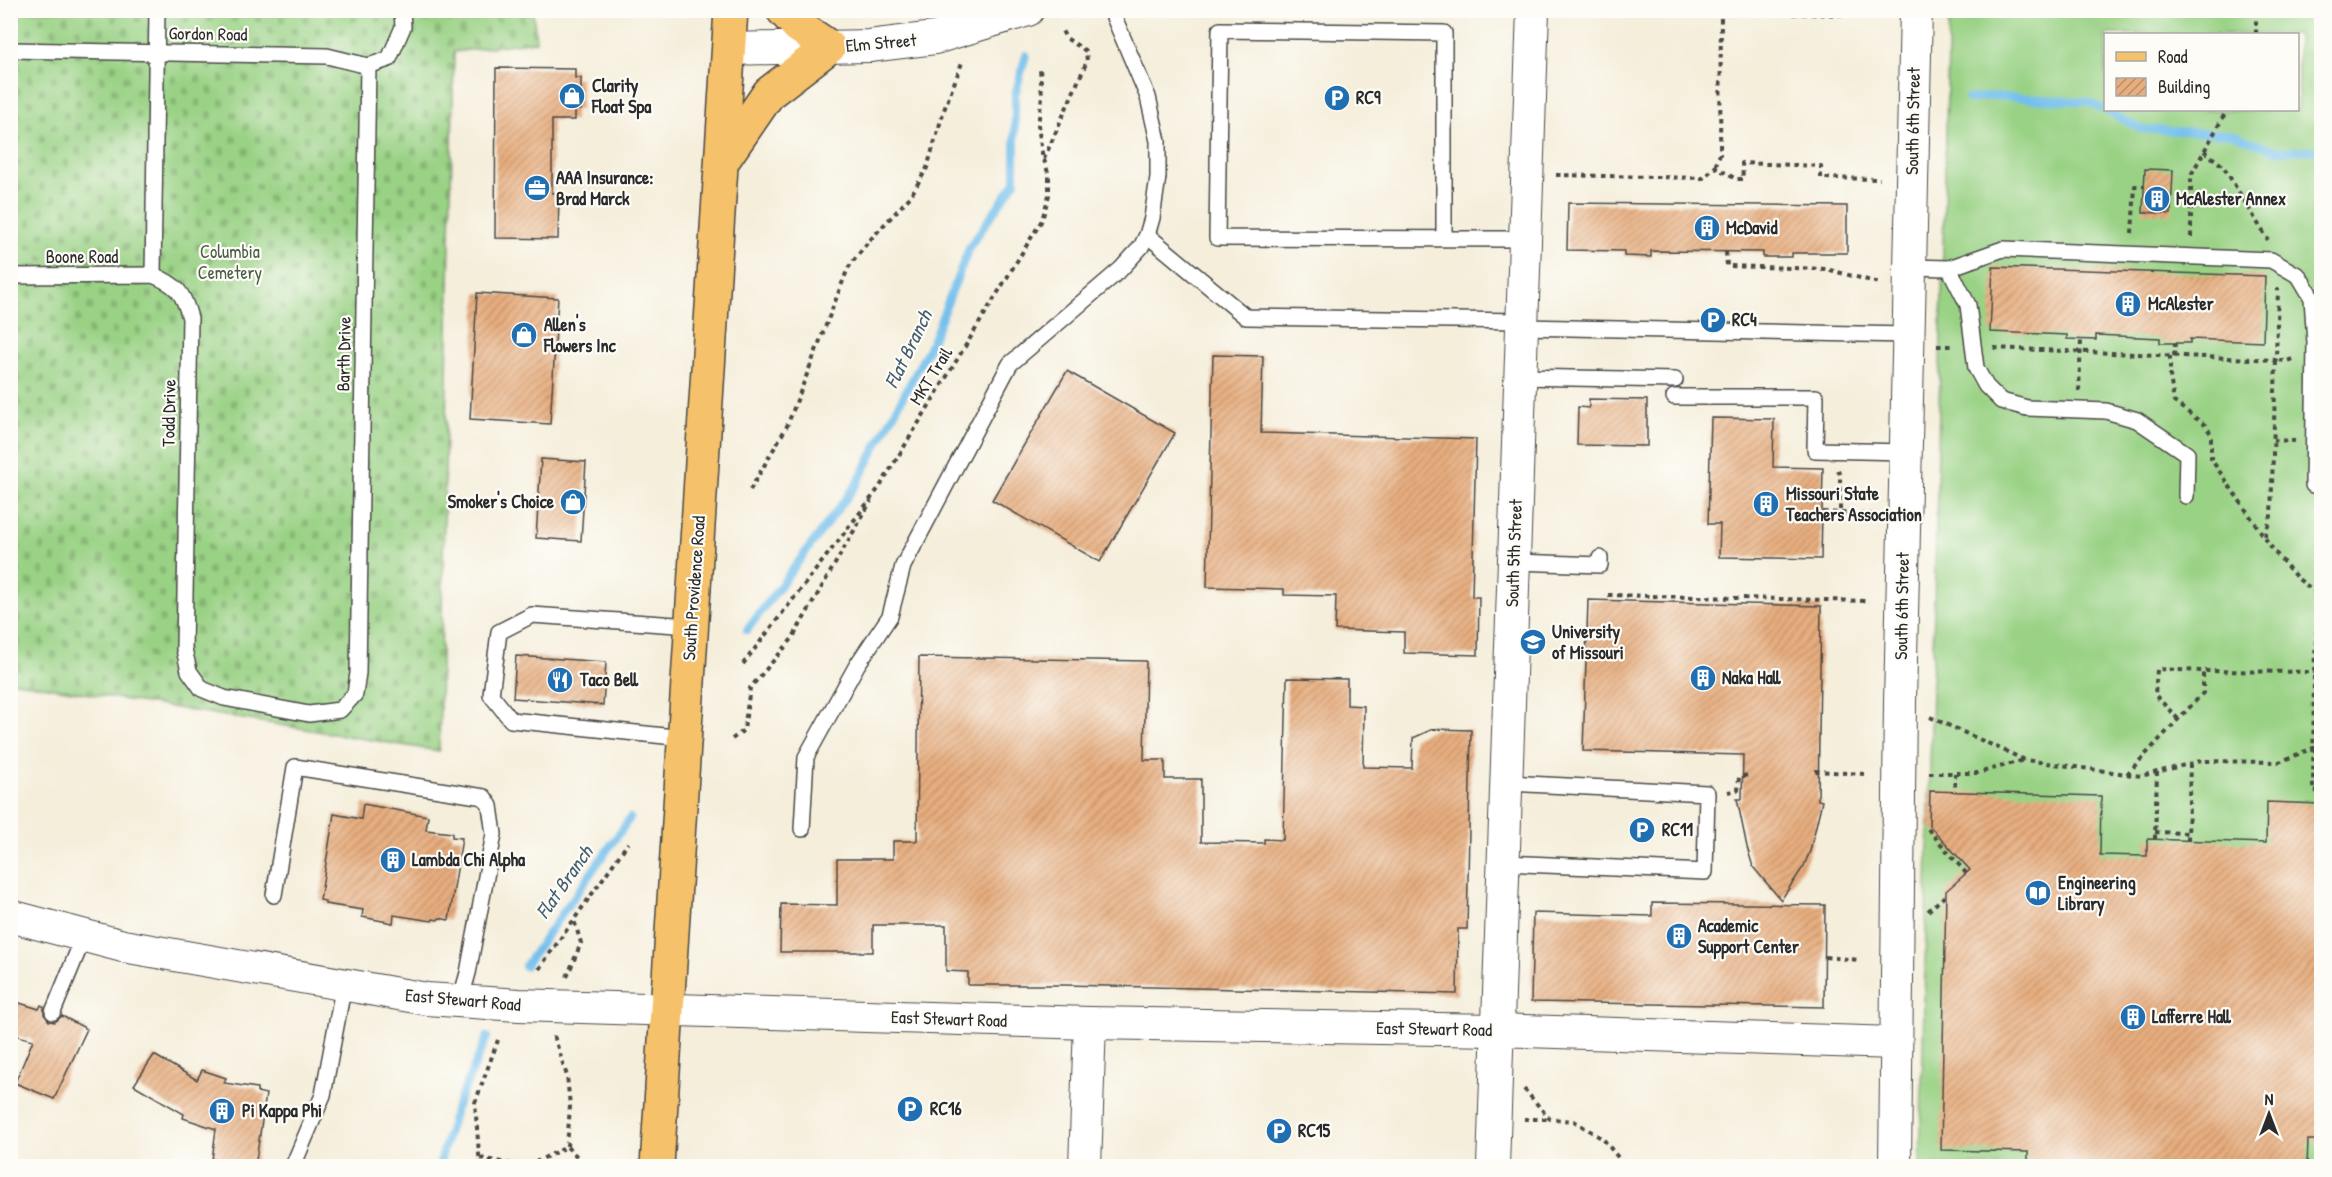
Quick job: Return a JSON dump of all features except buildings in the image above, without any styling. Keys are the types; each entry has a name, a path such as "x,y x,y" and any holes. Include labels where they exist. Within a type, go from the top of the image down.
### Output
{"main road":[{"name":"South Providence Road","path":"657,1167 731,10"},
{"path":"722,161 769,93 830,47 798,26 783,10"}],"street":[{"name":"South 5th Street","path":"1493,1167 1533,10"},
{"name":"South 6th Street","path":"1908,1166 1895,1043 1900,702 1916,10"},
{"name":"Elm Street","path":"729,49 869,46 935,38 1011,13"},
{"name":"East Stewart Road","path":"10,916 123,946 427,999 556,1008 1090,1023 1497,1030 1895,1043"},
{"path":"1085,1167 1090,1023"}],"lane":[{"path":"153,275 157,10"},
{"path":"368,66 389,58 403,27 402,10"},
{"path":"802,829 806,757 857,665 890,616 903,566 1010,364 1120,269 1141,247 1147,235 1158,177 1158,141 1148,97 1111,10"},
{"path":"1444,239 1444,33 1220,30 1217,238 1444,239 1525,239"},
{"name":"Gordon Road","path":"10,50 327,56 368,66"},
{"name":"Barth Drive","path":"340,710 355,694 358,673 368,66"},
{"path":"1147,235 1246,317 1908,335"},
{"path":"1910,267 1949,268 2003,249 2271,260 2299,276 2312,298 2315,344 2313,485 2322,486"},
{"path":"1949,268 1968,305 1976,368 1986,386 2001,401 2027,408 2106,411 2137,420 2187,454 2186,496"},
{"name":"Boone Road","path":"10,276 153,275"},
{"name":"Todd Drive","path":"153,275 171,282 184,298 190,318 184,649 189,671 202,689 224,698 309,714 340,710"},
{"path":"1520,377 1675,380"},
{"path":"1674,397 1816,397 1815,450 1906,452"},
{"path":"1514,562 1600,565 1600,558"},
{"path":"684,738 511,720 491,695 499,632 532,615 691,626"},
{"path":"274,895 295,767 484,797 490,806 494,834 460,1001"},
{"path":"1503,863 1705,872 1707,793 1506,783"},
{"path":"53,1012 84,936"},
{"path":"293,1167 323,1095 344,984"}],"path":[{"path":"1627,10 1882,15"},
{"path":"2256,10 2256,33"},
{"path":"1555,175 1703,178 1715,167 1720,154 1721,13"},
{"path":"1044,160 1088,61 1086,51 1066,38 1061,29"},
{"path":"750,490 787,426 848,268 868,242 910,197 927,168 944,110 963,59"},
{"name":"MKT Trail","path":"743,664 879,488 1042,220 1049,195 1049,176 1038,124 1042,96 1040,69"},
{"path":"2190,258 2191,175 2226,111"},
{"path":"2204,151 2223,166 2267,236 2271,260 2278,279 2271,516 2265,537"},
{"path":"1715,167 1736,179 1743,179 1742,163 1821,166 1821,178 1880,179"},
{"path":"2131,255 2135,186 2144,186"},
{"path":"1726,252 1726,266 1826,269 1879,283"},
{"path":"2078,410 2081,340"},
{"path":"2175,343 2170,376 2174,402 2195,416 2209,430 2211,459 2265,537 2297,578 2320,596 2314,654 2313,791 2322,792"},
{"path":"1940,346 2287,361 2297,358 2315,344"},
{"path":"2273,440 2300,442"},
{"path":"1827,450 1840,474 1840,513"},
{"path":"732,739 744,730 750,688 792,639 879,488"},
{"path":"1823,513 1876,515"},
{"path":"1608,595 1869,601"},
{"path":"2314,654 2322,648"},
{"path":"2178,719 2155,695 2157,669 2314,672"},
{"path":"2127,774 2203,693 2203,671"},
{"path":"1900,702 2025,760 2141,776 2201,761 2279,762 2313,747 2322,748"},
{"path":"1929,773 1978,773 2025,760"},
{"path":"2188,840 2190,764"},
{"path":"1815,771 1864,774"},
{"path":"2155,839 2157,772"},
{"path":"1955,773 1955,792"},
{"path":"1707,796 1738,790 1739,777 1748,775"},
{"path":"1927,829 1966,873"},
{"path":"2155,832 2188,833"},
{"path":"539,969 628,843"},
{"path":"1925,914 1946,895"},
{"path":"567,978 568,970 581,943 574,920"},
{"path":"1825,957 1860,960"},
{"path":"556,1008 553,1032 567,1076 570,1106 567,1147 587,1167"},
{"path":"480,1167 475,1103 498,1040"},
{"path":"1518,1082 1550,1119"},
{"path":"1516,1119 1574,1121 1603,1139 1624,1166"},
{"path":"527,1167 567,1147"},
{"path":"480,1158 523,1167"},
{"path":"1908,1166 1953,1167"}],"green space":[{"name":"Columbia Cemetery","path":"10,11 533,11 536,41 454,52 439,751 11,681"},
{"path":"1949,11 2321,11 2321,1166 1920,1166"}],"waterway":[{"name":"Flat Branch","path":"747,630 856,485 931,344 970,246 1015,182 1015,95 1026,55"},
{"path":"1968,99 1993,96 2089,102 2104,110"},
{"path":"2106,111 2141,129 2231,134 2278,151 2322,150"},
{"name":"Flat Branch","path":"525,966 630,818"},
{"name":"Flat Branch","path":"439,1166 455,1110 487,1037"}],"place":[{"name":"Clarity Float Spa","path":"572,96"},
{"name":"RC9","path":"1337,98"},
{"name":"AAA Insurance: Brad Marck","path":"537,188"},
{"name":"McAlester Annex","path":"2157,199"},
{"name":"McDavid","path":"1707,228"},
{"name":"McAlester","path":"2128,304"},
{"name":"RC4","path":"1713,320"},
{"name":"Allen's Flowers Inc","path":"524,335"},
{"name":"Smoker's Choice","path":"573,502"},
{"name":"Missouri State Teachers Association","path":"1766,504"},
{"name":"University of Missouri","path":"1533,642"},
{"name":"Naka Hall","path":"1703,678"},
{"name":"Taco Bell","path":"560,680"},
{"name":"RC11","path":"1642,830"},
{"name":"Lambda Chi Alpha","path":"393,860"},
{"name":"Engineering Library","path":"2038,893"},
{"name":"Academic Support Center","path":"1679,936"},
{"name":"Lafferre Hall","path":"2133,1017"},
{"name":"RC16","path":"910,1109"},
{"name":"Pi Kappa Phi","path":"222,1111"},
{"name":"RC15","path":"1279,1131"}]}
